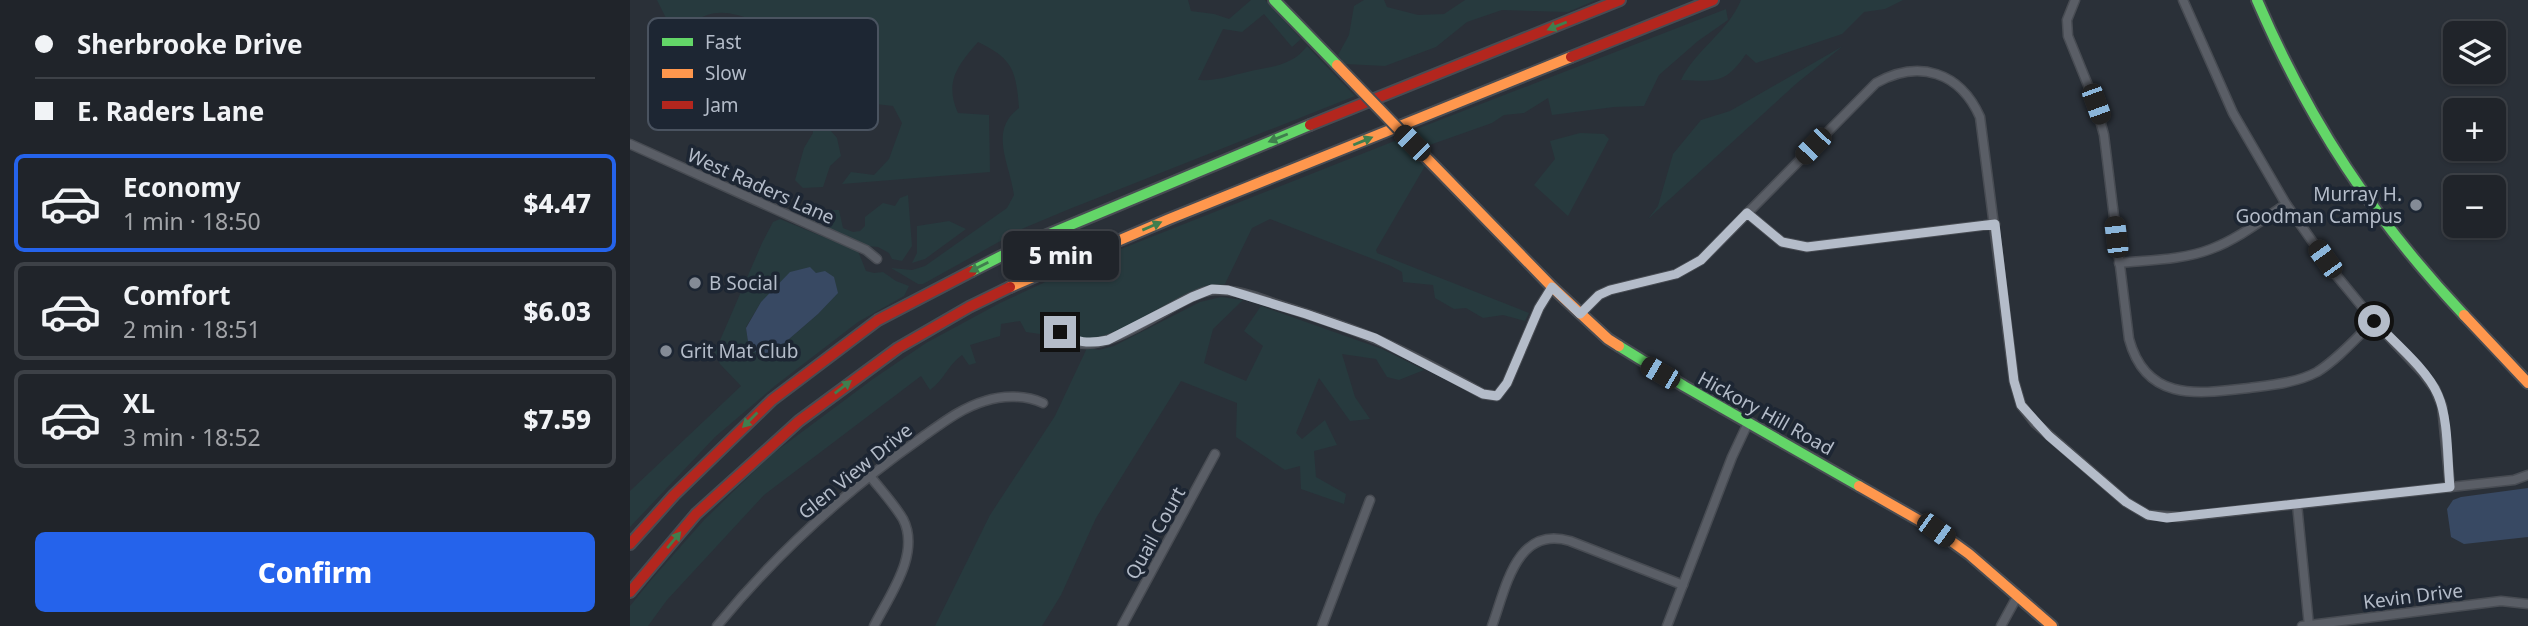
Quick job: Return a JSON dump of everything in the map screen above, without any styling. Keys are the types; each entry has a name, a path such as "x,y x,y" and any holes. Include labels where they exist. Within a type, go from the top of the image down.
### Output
{"main road":[{"name":"Hickory Hill Road","path":"1274,0 1552,287 1608,339 1636,359 1936,530 2018,595 2052,626"},
{"path":"630,544 674,495 772,400 878,320 1023,245 1191,173 1620,0"},
{"path":"630,592 696,514 799,421 898,348 970,307 1046,270 1145,229 1713,0"},
{"path":"2257,0 2272,36 2314,118 2368,202 2417,263 2528,383"}],"street":[{"path":"2076,0 2067,20 2068,36 2101,120 2129,338 2137,359 2156,380 2183,392 2216,392 2277,385 2303,378 2325,366 2374,321"},
{"path":"2183,0 2233,113 2286,204 2374,321 2423,373 2439,397 2450,487"},
{"path":"1580,314 1599,295 1610,290 1676,274 1701,260 1876,83 1895,74 1921,71 1938,74 1965,92 1975,107 1982,126 2017,394 2026,414 2126,502 2148,515 2180,517 2514,480 2528,475"},
{"name":"West Raders Lane","path":"630,144 866,250 877,259"},
{"path":"2119,263 2197,254 2210,250 2286,204"},
{"path":"1747,213 1782,242 1807,247 1995,224"},
{"path":"1057,326 1060,332 1071,339 1095,343 1119,336 1212,289 1228,290 1375,338 1483,394 1497,396 1507,383 1539,308 1552,287"},
{"name":"Glen View Drive","path":"717,626 795,541 870,476 969,407 986,400 1011,397 1043,403"},
{"path":"1667,626 1732,457 1748,423"},
{"name":"Quail Court","path":"1122,626 1215,454"},
{"path":"870,476 902,517 909,537 904,566 874,626"},
{"path":"1322,626 1370,500"},
{"path":"2297,504 2307,626"},
{"path":"1492,626 1517,562 1528,547 1543,540 1562,538 1683,585"},
{"path":"2001,626 2018,595"},
{"name":"Kevin Drive","path":"2307,626 2501,601 2528,604"}],"green space":[{"path":"657,0 1188,0 1191,11 1229,19 1251,0 1265,0 1301,39 1292,47 1264,14 1242,32 1223,29 1198,80 1218,79 1280,65 1295,58 1307,46 1355,96 1024,228 923,284 918,284 891,268 912,270 925,266 1007,208 1014,195 1003,137 1010,117 1019,108 1014,75 1006,60 978,42 959,66 953,83 952,92 958,113 989,115 990,172 842,184 851,172 874,175 889,159 902,123 893,106 878,104 878,18 746,18 718,13 702,18 666,18"},
{"path":"1364,0 1384,0 1387,7 1418,15 1444,14 1465,0 1596,0 1568,12 1502,10 1467,22 1436,47 1385,66 1345,64 1338,55 1349,35 1354,6"},
{"path":"1741,0 1903,0 1885,9 1864,12 1842,34 1756,63 1746,54 1732,71 1718,79 1681,80 1695,59 1728,22"},
{"path":"1726,9 1728,20 1698,41 1659,75 1644,106 1552,115 1548,98 1524,113 1504,115 1492,123 1424,147 1409,132"},
{"path":"1843,46 1797,83 1648,219 1658,206 1673,154 1701,120 1730,111"},
{"path":"813,130 831,130 837,138 841,156 830,166 823,187 803,188 795,180 804,148"},
{"path":"1580,133 1604,134 1609,139 1568,216 1534,185 1555,159 1550,141"},
{"path":"1397,140 1425,166 1376,250 1377,253 1529,313 1525,321 1503,315 1483,318 1466,308 1454,309 1435,298 1433,285 1403,282 1402,272 1391,266 1270,219 1252,228 1225,284 1187,294 1125,329 1102,338 1088,340 1073,335 1066,316 1055,312 1045,321 1040,334 1026,332 1020,321 1001,324 1000,336 970,345 976,363 969,365 962,355 930,390 921,376 764,495 667,600 648,626 630,626 630,606 651,580 704,520 771,455 926,343 1000,303 1093,260"},
{"path":"908,195 912,246 902,261 892,259 889,253 878,247 867,246 821,225 823,210 839,210 843,228 853,232 860,231 865,226 865,217 883,203 895,206 900,198"},
{"path":"780,219 858,251 866,271 883,272 909,286 904,296 858,322 776,385 715,437 630,527 630,491 741,386 720,364 714,351 773,222","holes":["837,293 818,314 774,352 749,348 746,327 761,302"]},
{"path":"949,221 966,229 925,259 912,263 917,253 917,226"},
{"path":"1221,297 1243,300 1213,329 1204,363 1246,381 1263,346 1244,331 1261,306 1382,349 1424,370 1399,380 1387,377 1376,359 1342,354 1355,397 1370,419 1350,421 1319,378 1296,433 1302,439 1325,420 1337,445 1314,451 1316,477 1346,494 1344,504 1301,489 1300,466 1285,470 1236,437 1237,403 1181,381 1096,518 1061,595 1042,626 935,626 990,515 1055,416 1087,348 1099,350 1114,346 1200,302"}],"water":[{"path":"810,267 816,273 825,271 834,277 838,293 774,352 761,354 749,348 746,328 761,302 790,272"},
{"path":"2528,488 2528,537 2464,544 2451,537 2447,509 2453,500"}],"traffic: fast":[{"path":"1274,0 1337,65"},
{"path":"2257,0 2299,87 2346,167 2401,242 2464,315"},
{"path":"972,271 1023,245 1310,125"},
{"path":"1619,346 1859,486"}],"traffic: slow":[{"path":"1010,287 1169,219 1571,57"},
{"path":"1337,65 1412,143"},
{"path":"1412,143 1552,287 1619,346"},
{"path":"2464,315 2528,383"},
{"path":"1859,486 1936,530 1969,554 2052,626"}],"traffic: jam":[{"path":"1310,125 1620,0"},
{"path":"1571,57 1713,0"},
{"path":"630,544 674,495 772,400 878,320 972,271"},
{"path":"630,592 696,514 799,421 898,348 1010,287"}],"place":[{"name":"Murray H. Goodman Campus","path":"2416,205"},
{"name":"B Social","path":"695,283"},
{"name":"Grit Mat Club","path":"666,351"}],"route":[{"path":"1060,332 1082,342 1108,340 1192,297 1212,289 1228,290 1375,338 1483,394 1497,396 1507,383 1539,308 1552,287 1580,314 1599,295 1610,290 1676,274 1701,260 1747,213 1782,242 1798,247 1995,224 2014,381 2026,414 2126,502 2148,515 2167,518 2450,487 2442,406 2435,388 2374,321"}]}
